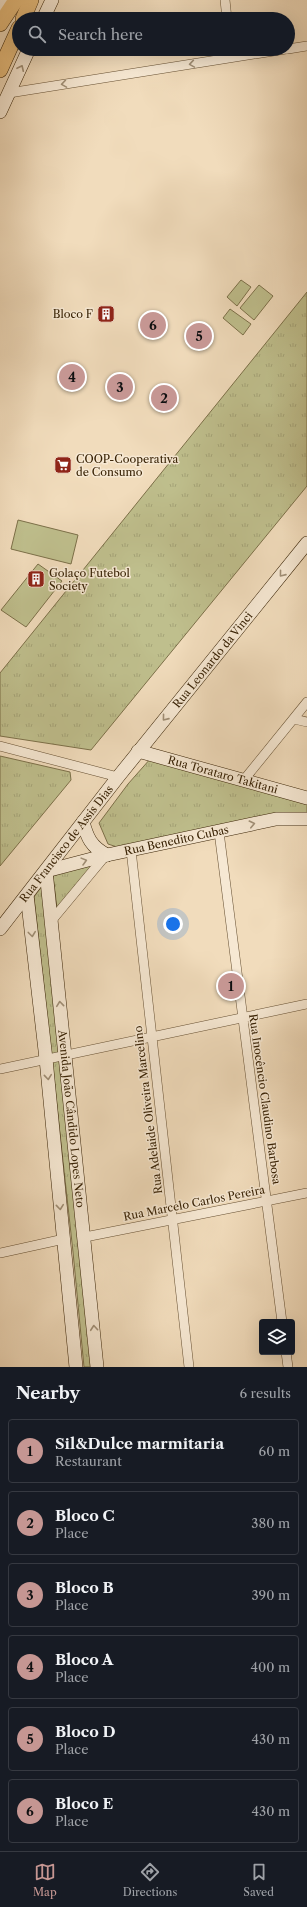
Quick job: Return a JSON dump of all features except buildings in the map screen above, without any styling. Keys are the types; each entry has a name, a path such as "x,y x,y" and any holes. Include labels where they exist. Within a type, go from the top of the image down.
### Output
{"main road":[{"path":"0,24 16,0"},
{"path":"26,12 31,0"},
{"path":"0,70 12,43"}],"street":[{"path":"0,12 5,0"},
{"path":"46,12 52,0"},
{"path":"225,0 226,12"},
{"path":"295,48 307,46"},
{"path":"0,112 26,56"},
{"path":"9,92 213,56"},
{"name":"Rua Leonardo da Vinci","path":"118,776 307,543"},
{"path":"243,781 307,702"},
{"path":"294,719 307,722"},
{"path":"0,746 118,776"},
{"name":"Rua Torataro Takitani","path":"138,751 307,798"},
{"name":"Rua Francisco de Assis Dias","path":"0,929 118,776"},
{"name":"Rua Benedito Cubas","path":"46,871 107,855 276,819 307,822"},
{"path":"52,920 107,855 93,846 87,838 83,822"},
{"name":"Rua Inocêncio Claudino Barbosa","path":"219,832 282,1319"},
{"name":"Rua Adelaide Oliveira Marcelino","path":"131,850 189,1367"},
{"name":"Avenida João Cândido Lopes Neto","path":"46,871 85,1237 97,1367"},
{"name":"Avenida João Cândido Lopes Neto","path":"27,895 46,1059 76,1367"},
{"path":"0,1069 65,1054 307,1004"},
{"name":"Rua Marcelo Carlos Pereira","path":"85,1237 173,1218 307,1193"},
{"path":"0,1253 64,1239"},
{"path":"286,1355 288,1367"}],"green space":[{"path":"241,280 251,287 237,306 227,297"},
{"path":"259,285 273,296 254,320 240,308"},
{"path":"307,292 307,486 91,750 0,736 0,673"},
{"path":"230,309 251,324 243,335 223,318"},
{"path":"18,520 78,535 71,564 11,549"},
{"path":"38,564 62,581 26,627 1,610"},
{"path":"0,756 70,772 71,780 0,866"},
{"path":"151,758 307,802 307,818 117,847 108,844 99,823 128,784"},
{"path":"100,860 57,908 53,876"},
{"path":"44,883 93,1367 84,1367 73,1252 34,897"}],"place":[{"name":"Bloco F","path":"106,314"},
{"name":"Bloco E","path":"153,325"},
{"name":"Bloco D","path":"199,336"},
{"name":"Bloco A","path":"72,377"},
{"name":"Bloco B","path":"120,387"},
{"name":"Bloco C","path":"164,398"},
{"name":"COOP-Cooperativa de Consumo","path":"63,465"},
{"name":"Golaço Futebol Society","path":"36,579"},
{"name":"Sil&Dulce marmitaria","path":"231,986"}]}
